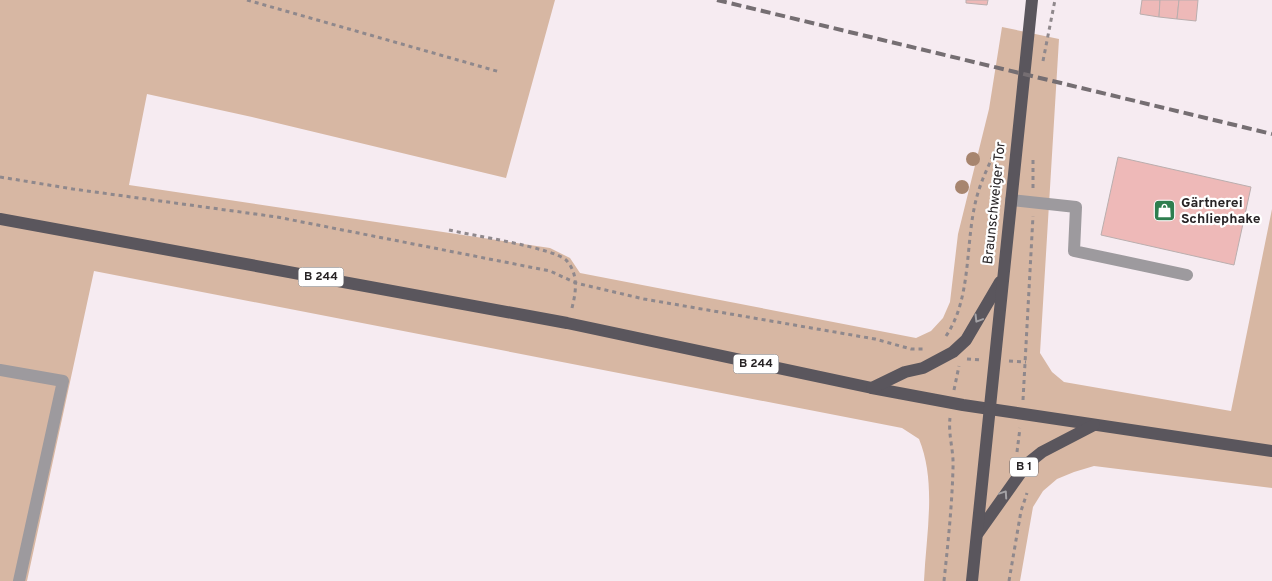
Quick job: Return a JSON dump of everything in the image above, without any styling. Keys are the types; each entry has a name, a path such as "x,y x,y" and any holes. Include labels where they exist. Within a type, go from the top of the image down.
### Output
{"main road":[{"name":"Braunschweiger Tor","path":"990,410 1002,277 1027,62 1032,0"},
{"name":"B 244","path":"0,219 568,323 872,388 990,410"},
{"path":"872,388 905,372 923,368 953,352 966,340 1002,277"},
{"path":"990,410 1272,451"},
{"name":"B 1","path":"972,581 990,410"},
{"name":"B 1","path":"977,534 1027,464 1042,452 1094,425"}],"lane":[{"path":"1011,200 1076,207 1074,251 1187,275"},
{"path":"0,370 63,381 19,581"}],"path":[{"path":"247,0 500,72"},
{"path":"1042,67 1055,0"},
{"path":"942,341 954,324 962,298 976,200 984,176 1003,134"},
{"path":"1021,415 1026,362 1034,147"},
{"path":"0,177 277,217 550,271 576,283 644,299 874,339 911,349 928,349"},
{"path":"449,230 542,250 565,259 572,269 576,283 568,323"},
{"path":"944,581 954,466 953,447 948,430 961,358"}],"shaded area":[{"path":"0,0 555,0 506,178 252,117 147,94 129,185 550,248 570,258 580,273 916,338 931,331 943,318 950,302 958,234 989,109 1002,27 1059,39 1040,353 1052,372 1064,382 1231,411 1272,209 1272,488 1094,466 1057,479 1043,491 1033,507 1020,581 924,581 929,509 928,473 919,439 902,428 94,271 27,581 0,581"}],"building":[{"path":"966,0 988,0 987,5 966,3"},
{"path":"1142,0 1160,0 1159,17 1140,14"},
{"path":"1160,0 1179,0 1177,19 1159,17"},
{"path":"1179,0 1198,0 1196,21 1177,19"},
{"path":"1118,157 1251,187 1234,265 1101,235"}],"railway":[{"path":"717,0 1272,134"}],"place":[{"name":"Gärtnerei Schliephake","path":"1165,211"}]}
